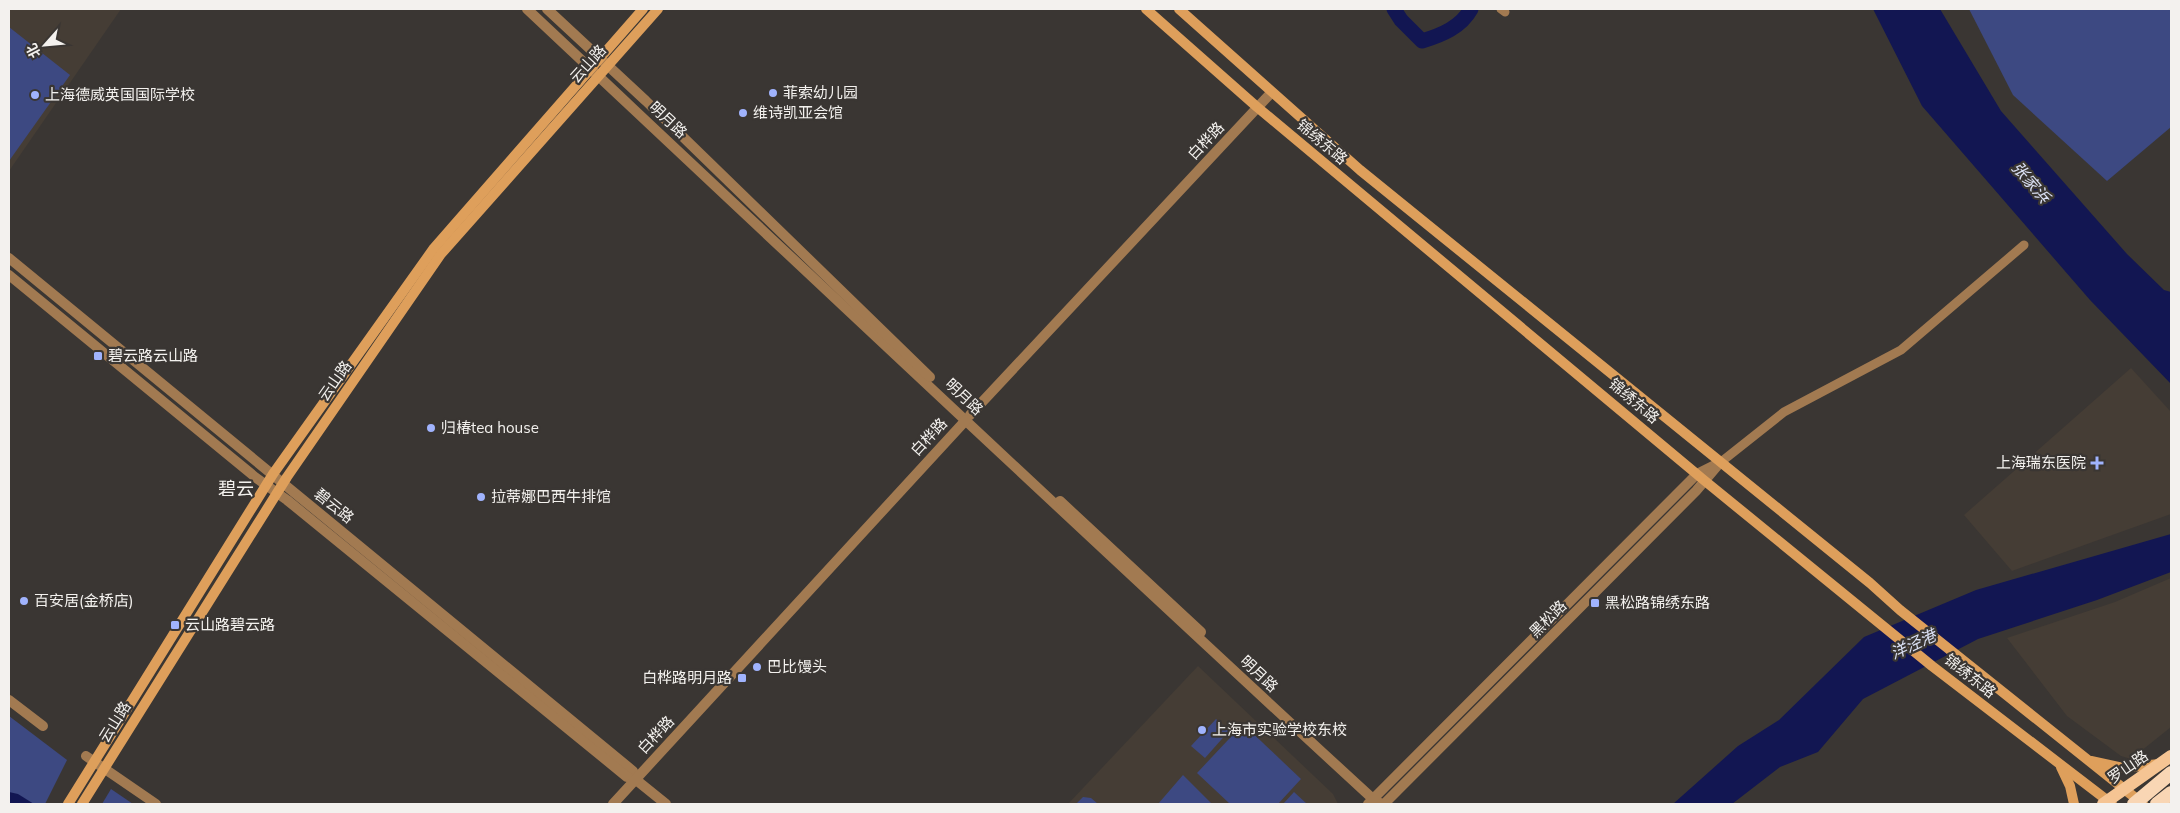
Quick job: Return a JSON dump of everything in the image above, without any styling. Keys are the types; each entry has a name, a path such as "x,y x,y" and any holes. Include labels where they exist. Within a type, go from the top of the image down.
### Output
{"highway":[{"path":"2134,804 2171,774"},
{"path":"2157,804 2171,793"}],"main road":[{"name":"云山路","path":"82,804 283,483 441,254 594,72 599,58 643,9"},
{"name":"云山路","path":"68,804 273,474 434,248 594,72 608,65 658,9"},
{"name":"锦绣东路","path":"1146,9 1257,107 1705,481 1932,666 2107,803"},
{"name":"锦绣东路","path":"1179,9 1271,93 1360,170 1870,583 1900,610 1959,654 2144,804"},
{"name":"罗山路","path":"2107,803 2171,756"},
{"path":"2090,761 2122,768 2159,764"},
{"path":"2059,764 2070,786 2074,804"}],"street":[{"name":"明月路","path":"527,9 968,417"},
{"name":"明月路","path":"547,9 608,65 1092,541 1378,802"},
{"name":"白桦路","path":"612,804 968,417 1271,93"},
{"name":"黑松路","path":"1378,802 1705,481 1720,462 1731,452 1784,412 1900,350 2024,245"},
{"name":"碧云路","path":"9,258 633,771 635,779"},
{"name":"碧云路","path":"9,275 627,777 635,779 666,804"},
{"path":"1378,802 1697,474 1720,462"},
{"path":"9,700 43,726"},
{"path":"86,756 156,804"}],"shaded area":[{"name":"上海德威英国国际学校","path":"9,9 121,9 9,171"},
{"path":"1969,9 2171,9 2171,127 2107,181 2013,95"},
{"path":"9,27 70,75 9,161"},
{"name":"上海瑞东医院","path":"2131,368 2171,412 2171,514 2012,571 1964,515"},
{"path":"2171,578 2171,727 2131,759 2121,756 2067,716 2007,638 2115,602"},
{"name":"上海市实验学校东校","path":"1198,666 1333,794 1338,804 1068,804"},
{"path":"9,716 67,760 45,804 9,804"},
{"path":"1216,719 1229,731 1205,758 1191,746"},
{"path":"1243,724 1301,779 1278,804 1230,804 1197,773"},
{"path":"1183,775 1212,804 1158,804"},
{"path":"111,789 133,804 102,804"},
{"path":"1294,792 1307,804 1283,804"},
{"path":"1083,797 1091,798 1098,804 1076,804"}],"water":[{"name":"张家浜","path":"1873,9 1940,9 2001,111 2127,254 2164,290 2171,292 2171,384 2090,300 1922,106"},
{"name":"洋泾港","path":"2171,534 2171,572 2097,600 1978,639 1863,699 1818,752 1780,767 1732,804 1673,804 1738,746 1779,720 1864,637 1976,590"},
{"path":"9,792 18,794 34,804 11,804 9,803"}],"waterway":[{"path":"1394,9 1401,20 1422,41 1450,30 1462,21 1471,9"}],"place":[{"name":"菲索幼儿园","path":"773,93"},
{"name":"上海德威英国国际学校","path":"35,95"},
{"name":"维诗凯亚会馆","path":"743,113"},
{"name":"碧云路云山路","path":"98,356"},
{"name":"归椿tea house","path":"431,428"},
{"name":"上海瑞东医院","path":"2097,463"},
{"name":"拉蒂娜巴西牛排馆","path":"481,497"},
{"name":"百安居(金桥店)","path":"24,601"},
{"name":"黑松路锦绣东路","path":"1595,603"},
{"name":"云山路碧云路","path":"175,625"},
{"name":"巴比馒头","path":"757,667"},
{"name":"白桦路明月路","path":"742,678"},
{"name":"上海市实验学校东校","path":"1202,730"}],"district":[{"name":"碧云","path":"236,489"}]}
